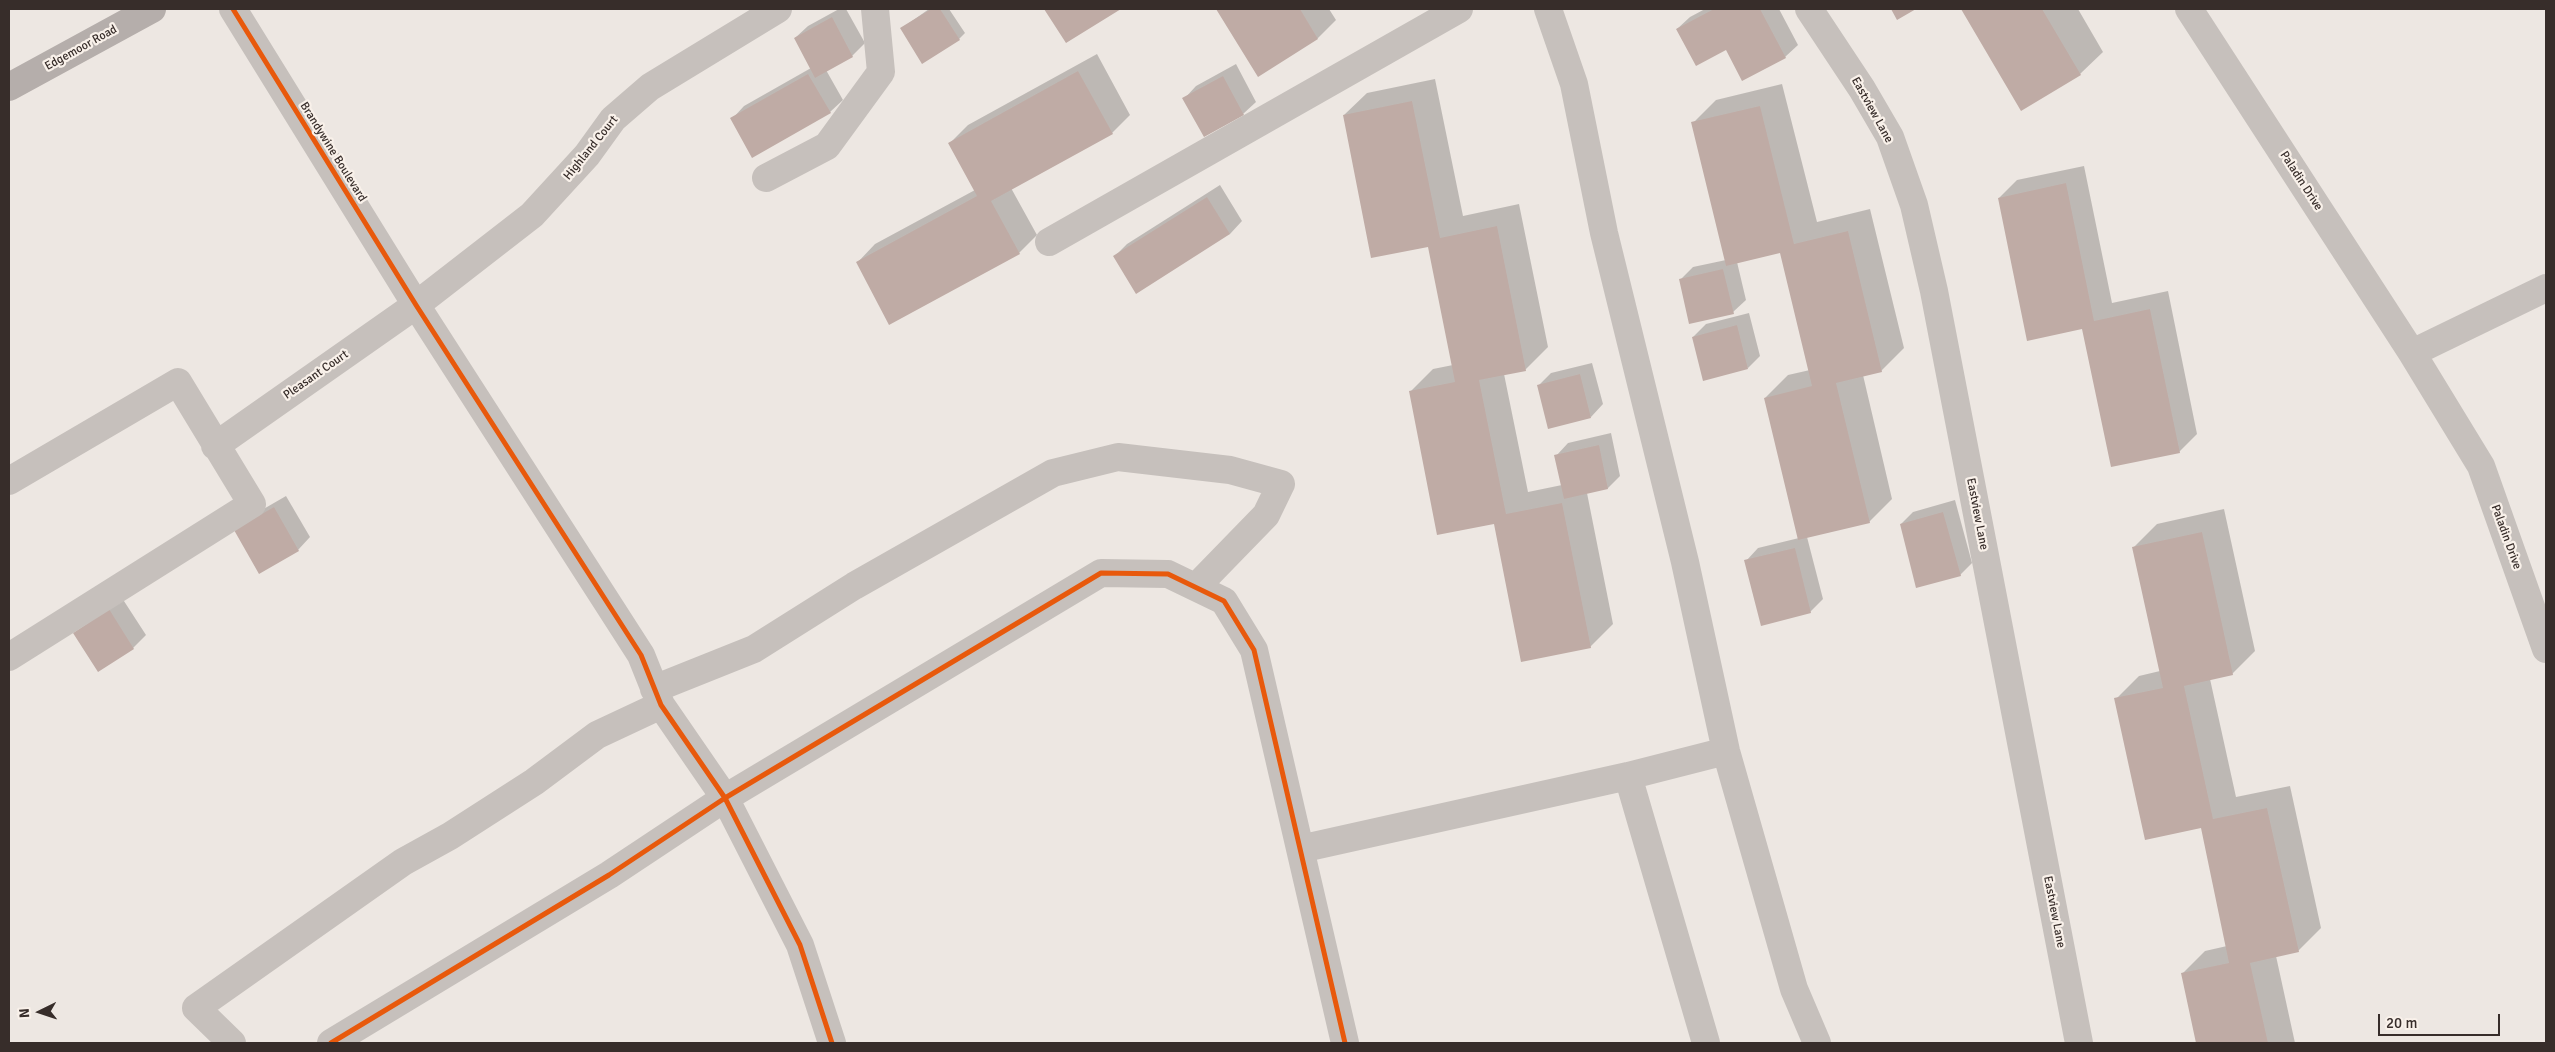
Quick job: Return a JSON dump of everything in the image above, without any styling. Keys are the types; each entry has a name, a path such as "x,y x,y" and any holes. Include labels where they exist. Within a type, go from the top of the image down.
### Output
{"main road":[{"name":"Edgemoor Road","path":"9,87 152,9"}],"street":[{"name":"Brandywine Boulevard","path":"233,9 416,305 641,656 658,697 724,798 800,945 832,1043"},
{"name":"Highland Court","path":"416,305 532,215 588,155 613,119 650,86 778,9"},
{"path":"766,178 827,146 881,72 875,9"},
{"path":"1049,242 1428,16 1458,9"},
{"path":"1548,9 1574,84 1604,233 1684,562 1726,751 1794,989 1817,1043"},
{"name":"Eastview Lane","path":"1809,9 1862,89 1890,137 1914,205 1934,291 2079,1043"},
{"name":"Paladin Drive","path":"2189,9 2412,352 2481,466 2546,649"},
{"path":"2412,352 2546,288"},
{"name":"Pleasant Court","path":"216,446 416,305"},
{"path":"9,481 178,382 252,504 9,657"},
{"path":"232,1043 196,1008 395,868 527,787 597,735 658,697 754,649 854,586 1053,473 1118,457 1230,470 1281,484 1266,515 1196,587"},
{"path":"331,1043 608,875 724,798 1100,573 1168,574 1196,587 1224,601 1254,650 1345,1043"},
{"path":"1300,849 1628,776 1726,751"},
{"path":"1628,776 1706,1043"}],"building":[{"path":"931,9 940,9 960,40 922,64 900,28"},
{"path":"1044,9 1121,9 1066,43"},
{"path":"1216,9 1300,9 1318,39 1258,77"},
{"path":"1714,9 1760,9 1786,58 1742,81 1726,50 1696,66 1676,29"},
{"path":"1891,9 1916,9 1897,20"},
{"path":"1961,9 2042,9 2081,75 2021,111"},
{"path":"832,17 853,57 815,78 794,38"},
{"path":"1078,71 1113,134 991,201 1020,254 889,325 856,262 977,196 948,143"},
{"path":"808,74 831,113 752,158 730,118"},
{"path":"1223,76 1244,115 1204,137 1182,98"},
{"path":"1412,101 1440,238 1497,226 1526,371 1479,380 1506,514 1562,503 1591,648 1521,662 1494,524 1437,535 1409,391 1455,382 1428,247 1371,258 1343,115"},
{"path":"1760,106 1794,244 1848,231 1882,372 1836,383 1870,523 1798,540 1764,398 1812,386 1780,253 1726,266 1691,122"},
{"path":"2066,183 2094,321 2150,309 2180,453 2111,467 2082,329 2027,341 1998,198"},
{"path":"1207,197 1230,234 1136,294 1113,256"},
{"path":"1723,269 1734,314 1689,324 1679,279"},
{"path":"1737,325 1748,369 1703,381 1692,337"},
{"path":"1580,374 1591,418 1548,429 1537,385"},
{"path":"1599,445 1608,489 1564,499 1554,455"},
{"path":"274,507 299,551 259,574 234,530"},
{"path":"1943,512 1961,576 1916,588 1900,524"},
{"path":"2202,532 2233,675 2184,686 2213,819 2267,808 2299,952 2250,963 2268,1043 2196,1043 2181,973 2229,963 2201,828 2145,840 2114,698 2163,688 2132,547"},
{"path":"1795,548 1811,613 1761,626 1744,560"},
{"path":"109,609 134,649 98,672 73,633"}],"cycle path":[{"path":"233,9 416,305 641,655 661,705 725,798 800,945 832,1043"},
{"path":"331,1043 609,875 725,798 1101,573 1168,574 1224,601 1254,650 1345,1043"}]}
